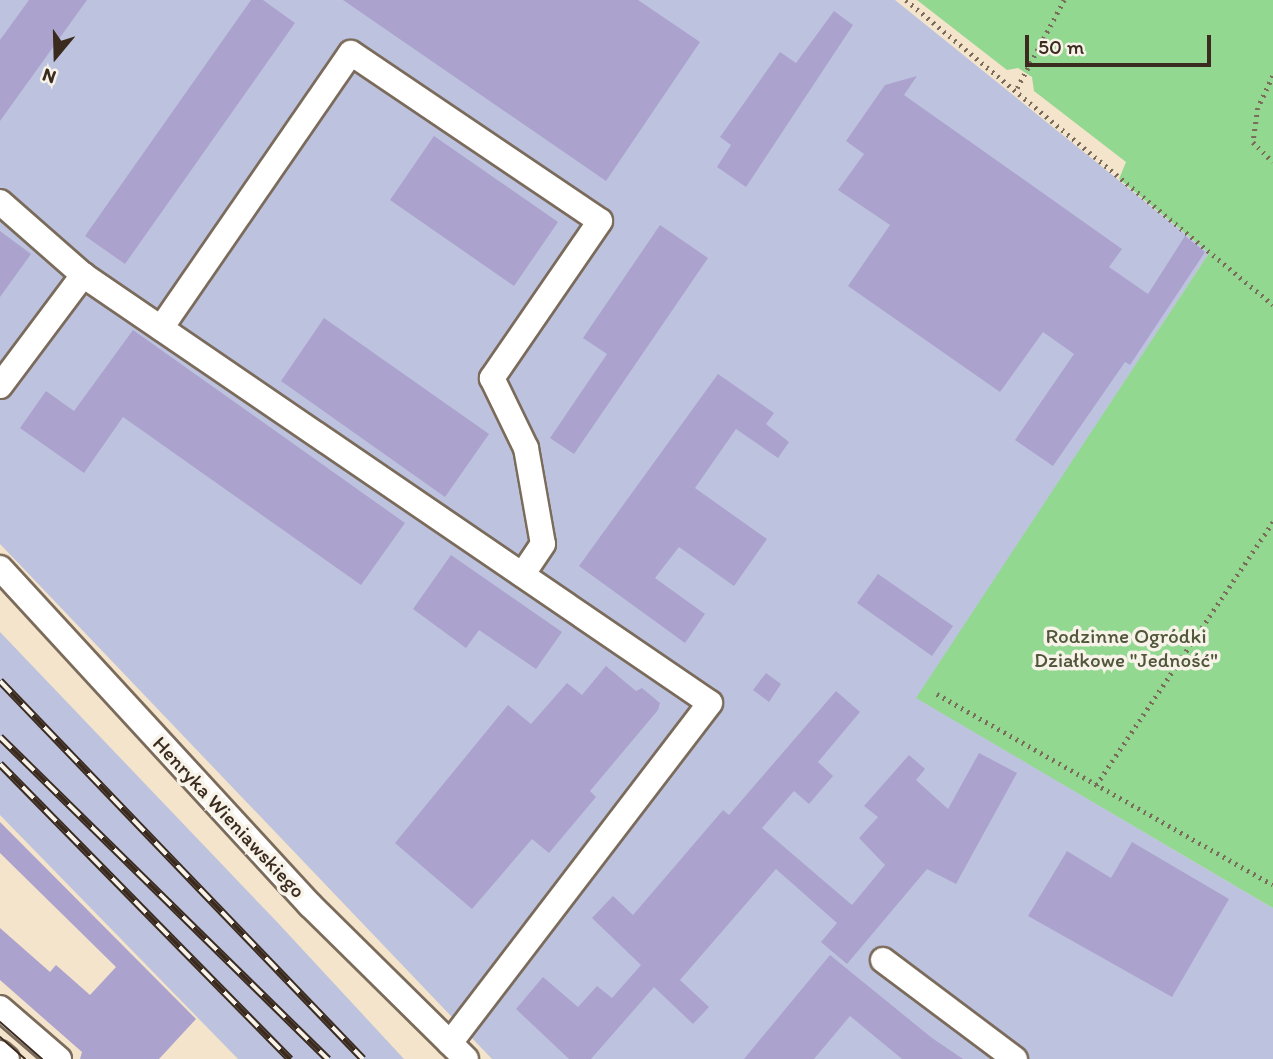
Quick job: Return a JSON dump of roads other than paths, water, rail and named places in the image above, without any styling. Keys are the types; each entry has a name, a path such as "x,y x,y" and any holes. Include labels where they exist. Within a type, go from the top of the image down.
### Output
{"street":[{"path":"161,328 351,53 600,221 492,378 526,448 542,544 522,575"},
{"path":"0,202 83,275 710,703 458,1051"},
{"path":"0,386 83,275"},
{"name":"Henryka Wieniawskiego","path":"0,568 310,905 458,1051"},
{"path":"883,960 1015,1059"},
{"path":"0,1008 59,1059"},
{"path":"0,1053 7,1059"}],"tram line":[{"path":"0,1022 42,1059"},
{"path":"0,1037 25,1059"}],"railway":[{"path":"0,681 363,1059"},
{"path":"0,737 328,1059"},
{"path":"0,764 290,1059"}],"park label":[{"name":"Rodzinne Ogródki Działkowe \"Jedność\"","path":"1126,648"}]}
